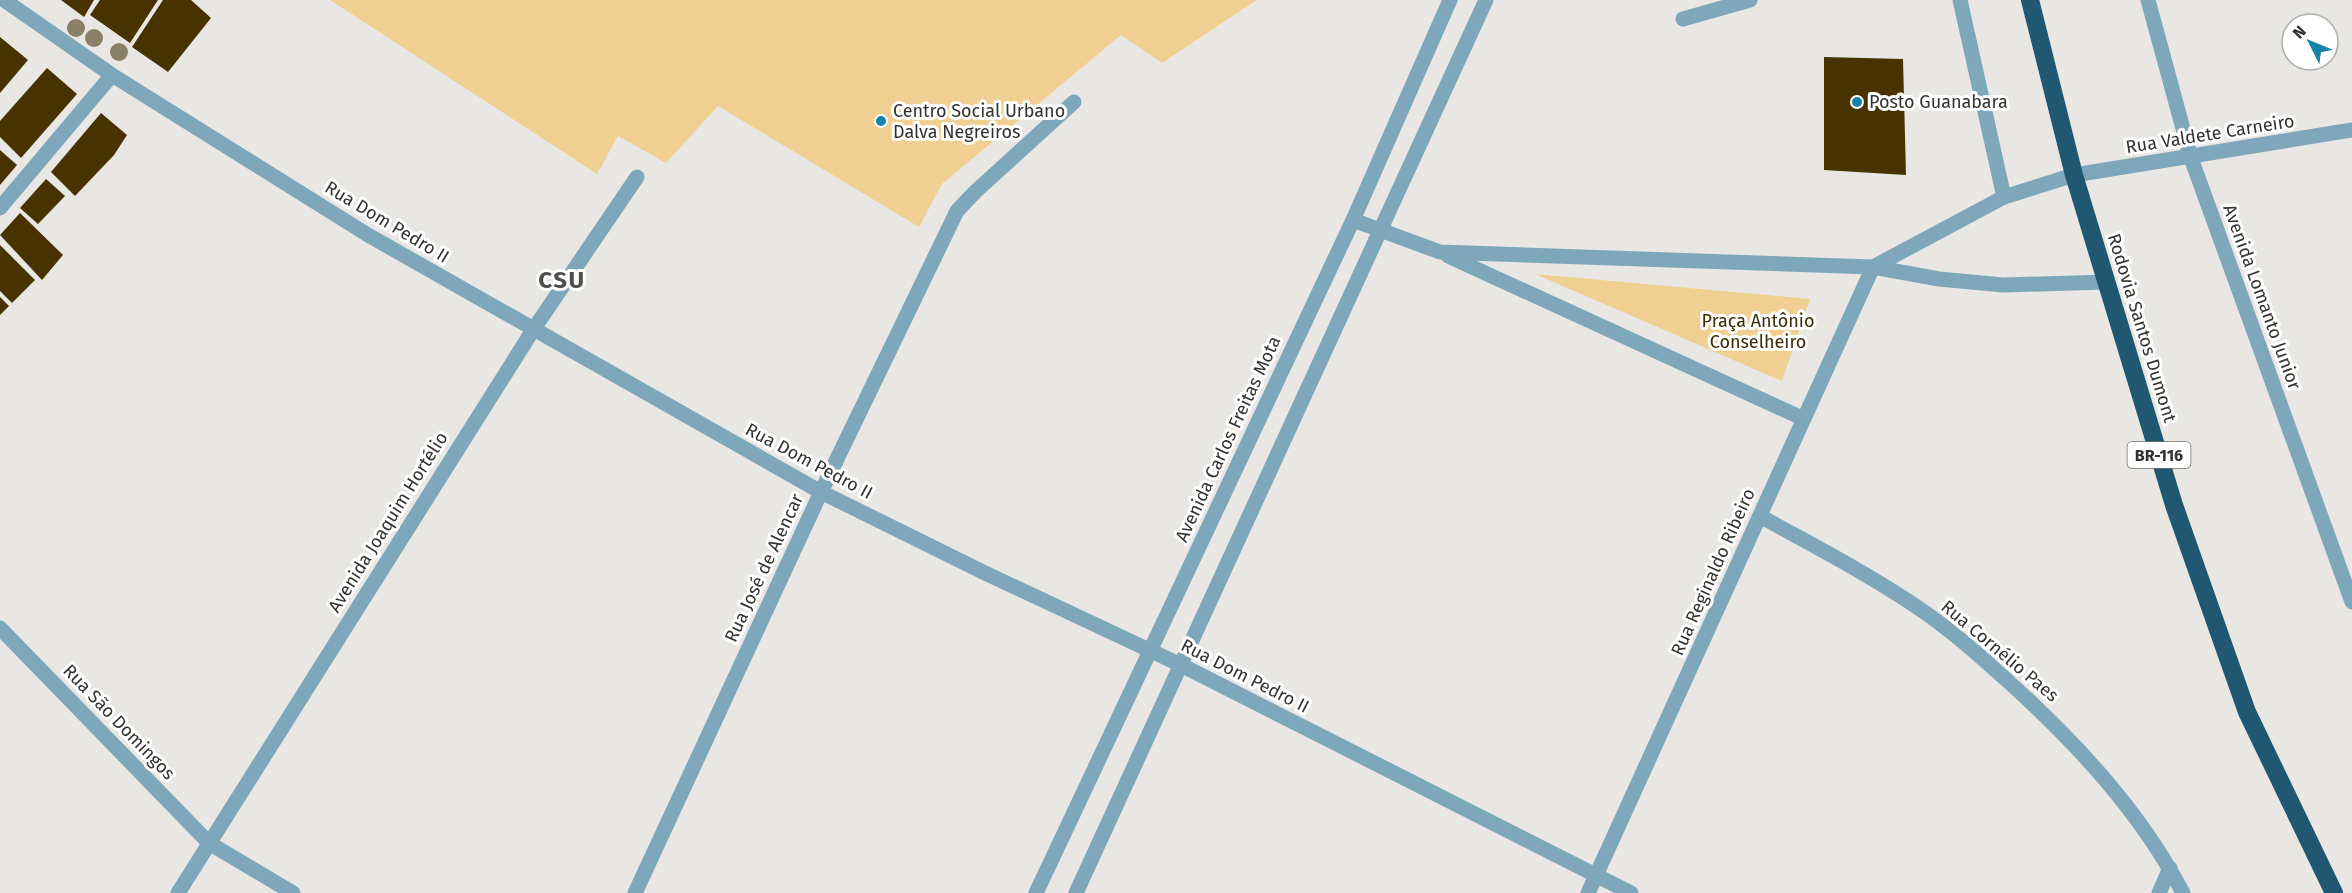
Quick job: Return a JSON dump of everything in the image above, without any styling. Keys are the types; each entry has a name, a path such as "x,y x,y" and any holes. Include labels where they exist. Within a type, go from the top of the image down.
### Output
{"highway":[{"name":"Rodovia Santos Dumont","path":"2030,0 2074,175 2174,505 2247,712 2334,893"}],"street":[{"name":"Rua Dom Pedro II","path":"4,0 112,75 368,235 821,492 985,573 1181,665 1631,893"},
{"name":"Avenida Carlos Freitas Mota","path":"1036,893 1353,220 1450,0"},
{"path":"1076,893 1486,0"},
{"path":"1683,19 1750,0"},
{"path":"1960,0 2004,197"},
{"name":"Avenida Lomanto Junior","path":"2148,0 2191,158 2352,602"},
{"path":"0,208 112,75"},
{"name":"Rua José de Alencar","path":"635,893 821,492 957,211 1074,102"},
{"name":"Rua Valdete Carneiro","path":"1873,267 2004,197 2074,175 2191,158 2352,130"},
{"name":"Avenida Joaquim Hortélio","path":"178,893 533,330 637,177"},
{"path":"1353,220 1440,252 1802,418"},
{"path":"1440,252 1873,267 1939,279 2003,285 2107,282"},
{"name":"Rua Reginaldo Ribeiro","path":"1588,893 1760,516 1802,418 1873,267"},
{"name":"Rua Cornélio Paes","path":"1760,516 1852,566 1914,605 1965,642 2054,723 2114,788 2170,868 2183,893"},
{"name":"Rua São Domingos","path":"0,628 209,843 293,893"},
{"path":"2159,893 2170,868"}],"green space":[{"name":"Centro Social Urbano Dalva Negreiros","path":"330,0 1257,0 1162,63 1121,35 942,184 919,227 718,106 666,163 618,136 597,174"},
{"name":"Praça Antônio Conselheiro","path":"1535,274 1810,299 1782,381"}],"building":[{"path":"61,0 94,0 84,17"},
{"path":"100,0 158,0 130,43 90,15"},
{"path":"163,0 191,0 211,18 168,72 132,47"},
{"path":"0,37 28,60 0,93"},
{"path":"1824,57 1903,59 1906,175 1824,170"},
{"path":"47,68 77,94 21,158 0,137 0,121"},
{"path":"101,113 127,135 114,155 75,196 51,172"},
{"path":"0,150 17,165 0,185"},
{"path":"46,179 65,196 38,224 20,208"},
{"path":"20,213 63,255 42,280 0,235"},
{"path":"0,245 35,280 12,303 0,291"},
{"path":"0,297 9,306 0,315"}],"place":[{"name":"Posto Guanabara","path":"1857,102"},
{"name":"Centro Social Urbano Dalva Negreiros","path":"881,121"}],"district":[{"name":"CSU","path":"562,280"}]}
